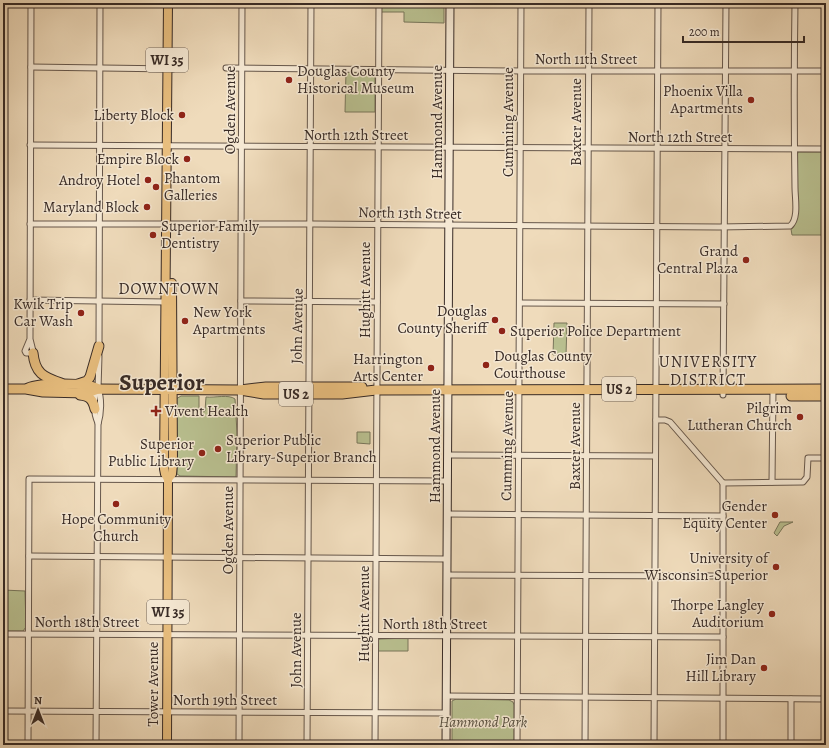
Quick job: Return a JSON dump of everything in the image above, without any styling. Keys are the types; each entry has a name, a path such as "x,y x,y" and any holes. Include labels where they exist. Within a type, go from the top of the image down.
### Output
{"highway":[{"path":"78,384 86,381 90,377 99,346"},
{"path":"32,354 35,365 40,372 50,379 66,384"},
{"name":"US 2","path":"26,389 35,386 78,384 91,385 98,389"},
{"name":"US 2","path":"3,389 87,393 98,389 240,390 264,394 308,390 345,394 376,390 773,392 826,389"},
{"path":"49,392 86,396 92,401 95,409"},
{"name":"US 2","path":"773,392 826,396"}],"main road":[{"name":"Tower Avenue","path":"168,3 170,145 166,302 169,389"},
{"name":"Tower Avenue","path":"170,69 173,3"},
{"name":"Tower Avenue","path":"167,745 168,479 164,473 172,325 169,224"},
{"path":"166,302 169,303 172,325"}],"street":[{"path":"31,3 30,339 25,351 27,354 32,354"},
{"path":"96,745 98,424 100,413 100,395 98,389 98,301 100,3"},
{"name":"Ogden Avenue","path":"239,745 242,3"},
{"name":"John Avenue","path":"307,745 311,3"},
{"name":"Hughitt Avenue","path":"375,745 379,3"},
{"name":"Hammond Avenue","path":"446,745 450,3"},
{"name":"Cumming Avenue","path":"518,745 517,636 520,390 521,3"},
{"name":"Baxter Avenue","path":"586,745 587,456 585,391 588,303 589,3"},
{"path":"654,745 658,3"},
{"path":"723,392 726,3"},
{"path":"795,3 795,149"},
{"path":"31,67 170,69"},
{"name":"North 11th Street","path":"226,68 521,71 826,71"},
{"name":"North 12th Street","path":"30,145 826,149"},
{"name":"North 13th Street","path":"30,224 309,224 657,227 790,226 793,222 795,210 795,149"},
{"path":"30,300 166,302"},
{"path":"241,301 377,302"},
{"path":"520,303 724,304"},
{"path":"98,389 95,396 95,409 98,424"},
{"path":"772,482 773,392"},
{"path":"656,420 666,420 670,422 723,483 722,745"},
{"path":"448,455 655,456"},
{"path":"723,483 802,482 808,477 808,458 826,458"},
{"path":"28,745 29,479 448,481"},
{"path":"448,514 723,516"},
{"path":"29,556 447,559"},
{"path":"447,575 723,576"},
{"name":"North 18th Street","path":"3,634 723,637"},
{"path":"446,696 826,699"},
{"path":"791,699 791,745"},
{"name":"North 19th Street","path":"3,711 446,713"}],"green space":[{"path":"381,3 444,3 444,23 404,22 404,12 381,12"},
{"path":"346,71 375,73 375,112 345,112"},
{"path":"798,152 826,152 826,235 792,235 791,229 795,223"},
{"path":"554,323 567,323 566,355 553,355"},
{"path":"181,396 199,396 199,412 205,411 206,397 225,396 235,399 237,433 236,477 180,476 177,474 176,399"},
{"path":"357,432 370,432 370,444 357,443"},
{"path":"780,522 793,522 784,526 777,536 774,533"},
{"path":"3,590 25,591 26,627 23,631 3,631"},
{"path":"408,638 408,651 378,651 378,640 380,639"},
{"name":"Hammond Park","path":"456,699 509,700 513,702 514,745 452,745 452,701"}],"place":[{"name":"Douglas County Historical Museum","path":"289,80"},
{"name":"Phoenix Villa Apartments","path":"751,100"},
{"name":"Liberty Block","path":"182,115"},
{"name":"Empire Block","path":"187,159"},
{"name":"Androy Hotel","path":"148,180"},
{"name":"Phantom Galleries","path":"156,187"},
{"name":"Maryland Block","path":"147,207"},
{"name":"Superior Family Dentistry","path":"153,235"},
{"name":"Grand Central Plaza","path":"746,260"},
{"name":"Kwik Trip Car Wash","path":"81,313"},
{"name":"Douglas County Sheriff","path":"495,320"},
{"name":"New York Apartments","path":"185,321"},
{"name":"Superior Police Department","path":"502,331"},
{"name":"Douglas County Courthouse","path":"486,365"},
{"name":"Harrington Arts Center","path":"431,368"},
{"name":"Vivent Health","path":"156,411"},
{"name":"Pilgrim Lutheran Church","path":"800,417"},
{"name":"Superior Public Library-Superior Branch","path":"218,449"},
{"name":"Superior Public Library","path":"202,453"},
{"name":"Hope Community Church","path":"116,504"},
{"name":"Gender Equity Center","path":"775,515"},
{"name":"University of Wisconsin-Superior","path":"776,567"},
{"name":"Thorpe Langley Auditorium","path":"772,614"},
{"name":"Jim Dan Hill Library","path":"764,668"}],"district":[{"name":"DOWNTOWN","path":"169,288"},
{"name":"UNIVERSITY DISTRICT","path":"708,370"},
{"name":"Superior","path":"162,382"}]}
